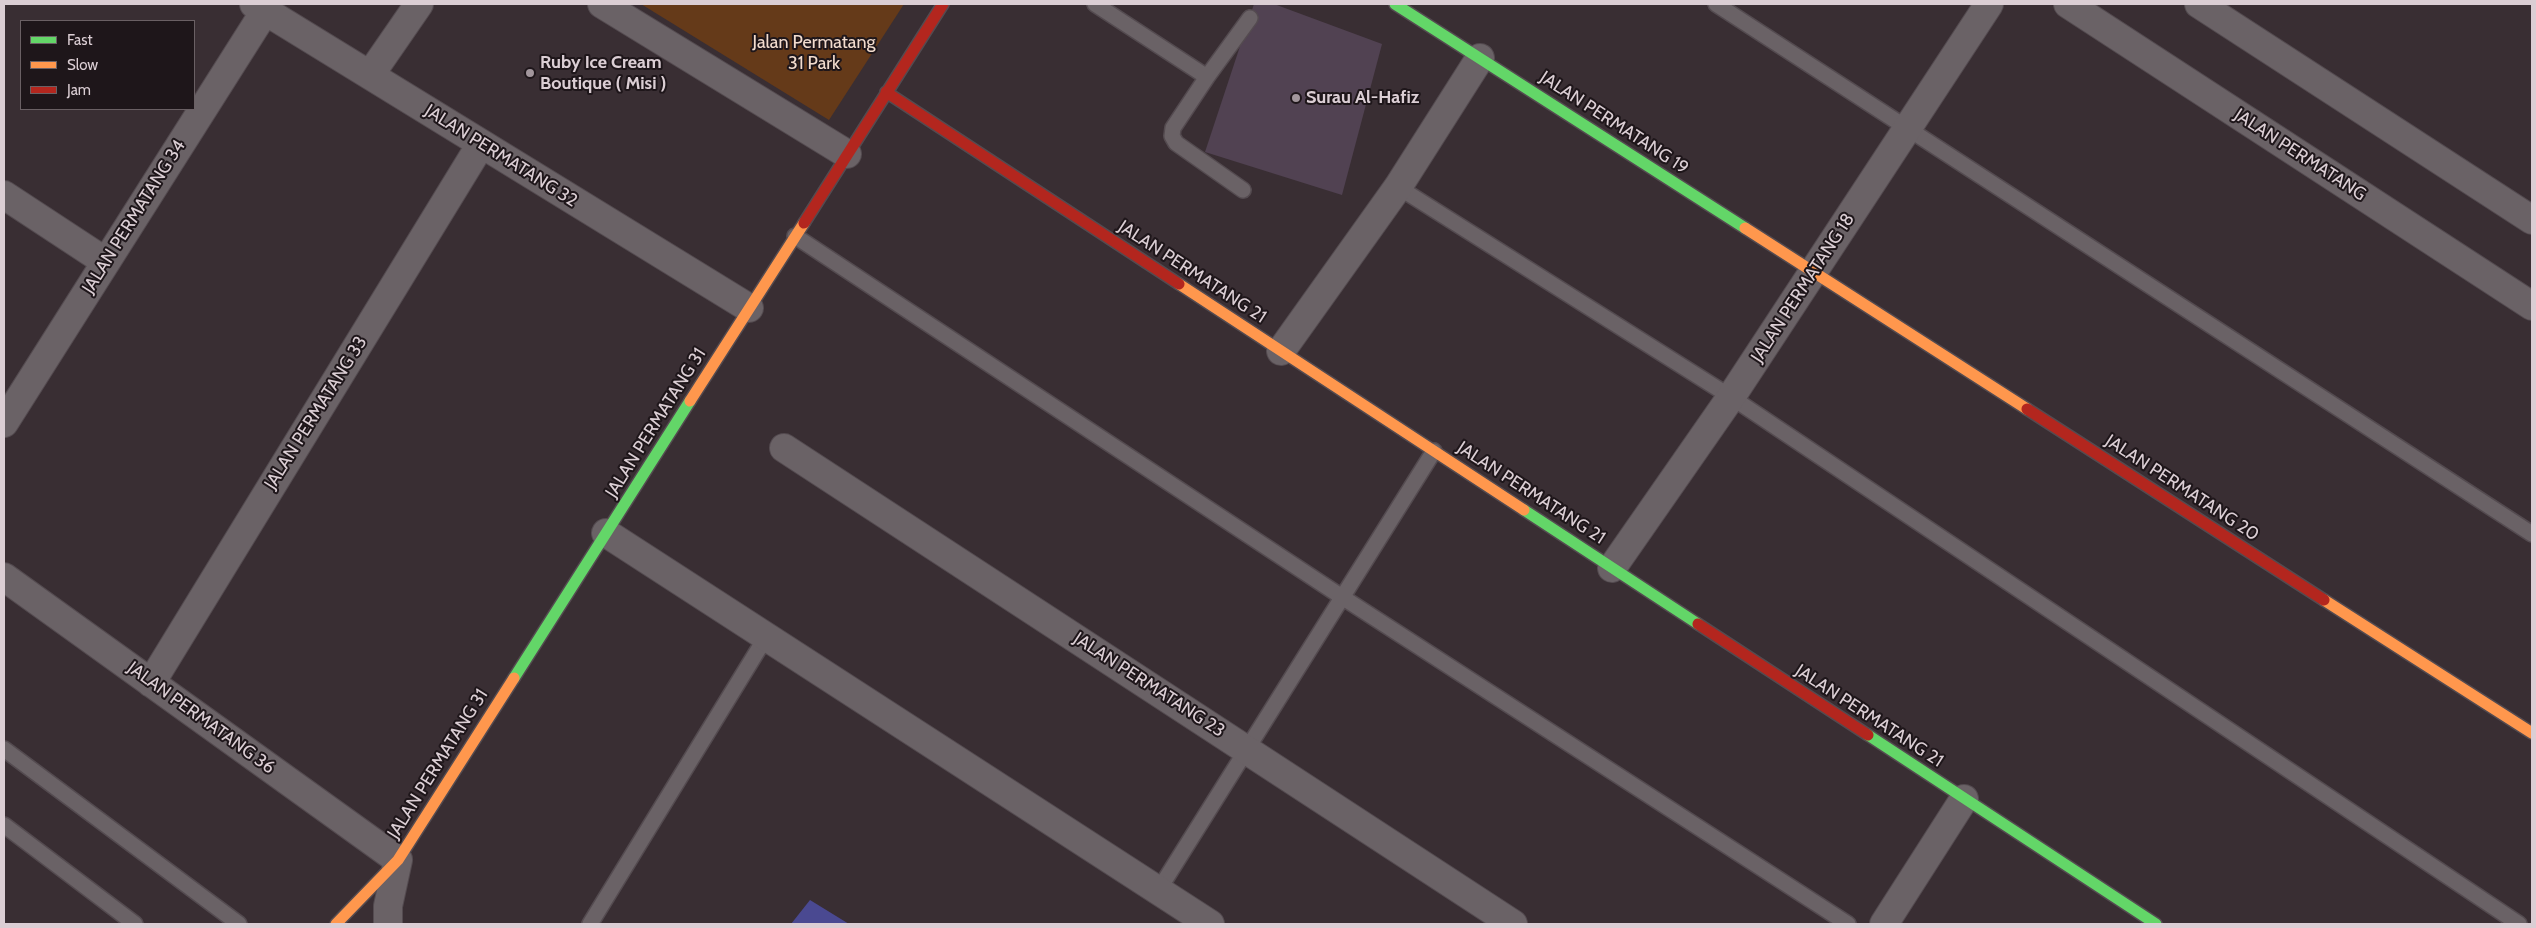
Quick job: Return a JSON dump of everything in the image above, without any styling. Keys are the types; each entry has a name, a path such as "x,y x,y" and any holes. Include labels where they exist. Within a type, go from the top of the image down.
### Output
{"street":[{"path":"370,75 419,4"},
{"path":"602,4 847,154"},
{"name":"JALAN PERMATANG 31","path":"336,924 398,860 943,4"},
{"name":"JALAN PERMATANG 19","path":"1396,4 1814,272"},
{"name":"JALAN PERMATANG 18","path":"1612,568 1731,397 1989,4"},
{"name":"JALAN PERMATANG","path":"2068,4 2532,306"},
{"path":"2199,4 2532,220"},
{"name":"JALAN PERMATANG 32","path":"259,7 749,308"},
{"name":"JALAN PERMATANG 34","path":"4,422 106,262 259,7"},
{"path":"1281,351 1398,187 1480,58"},
{"name":"JALAN PERMATANG 21","path":"886,92 2156,924"},
{"name":"JALAN PERMATANG 33","path":"151,683 481,144"},
{"path":"4,195 106,262"},
{"name":"JALAN PERMATANG 20","path":"1814,272 2532,733"},
{"name":"JALAN PERMATANG 23","path":"784,448 1513,924"},
{"path":"606,533 1210,924"},
{"name":"JALAN PERMATANG 36","path":"4,577 398,860"},
{"path":"1884,924 1964,799"},
{"path":"388,924 388,906 398,860"}],"lane":[{"path":"1095,4 1207,76"},
{"path":"1716,4 2532,534"},
{"path":"1243,190 1176,143 1172,136 1173,128 1207,76 1250,18"},
{"path":"1398,187 1731,397 2519,924"},
{"path":"795,236 1342,597 1848,924"},
{"path":"1158,891 1434,451"},
{"path":"590,924 766,637"},
{"path":"4,749 239,924"},
{"path":"4,825 135,924"}],"green space":[{"name":"Jalan Permatang 31 Park","path":"641,4 904,4 829,120"}],"shaded area":[{"path":"810,900 849,924 791,924"}],"building":[{"name":"Surau Al-Hafiz","path":"1254,4 1274,4 1382,44 1342,195 1205,152"}],"traffic: fast":[{"path":"1395,4 1745,228"},
{"path":"514,678 690,401"},
{"path":"1524,510 1698,624"},
{"path":"1868,735 2156,924"}],"traffic: slow":[{"path":"690,401 804,223"},
{"path":"1745,228 2027,409"},
{"path":"1179,284 1524,510"},
{"path":"2324,600 2532,733"},
{"path":"336,924 398,860 514,678"}],"traffic: jam":[{"path":"804,223 943,4"},
{"path":"886,92 1179,284"},
{"path":"2027,409 2324,600"},
{"path":"1698,624 1868,735"}],"place":[{"name":"Ruby Ice Cream Boutique ( Misi )","path":"530,73"},
{"name":"Surau Al-Hafiz","path":"1296,98"}]}
